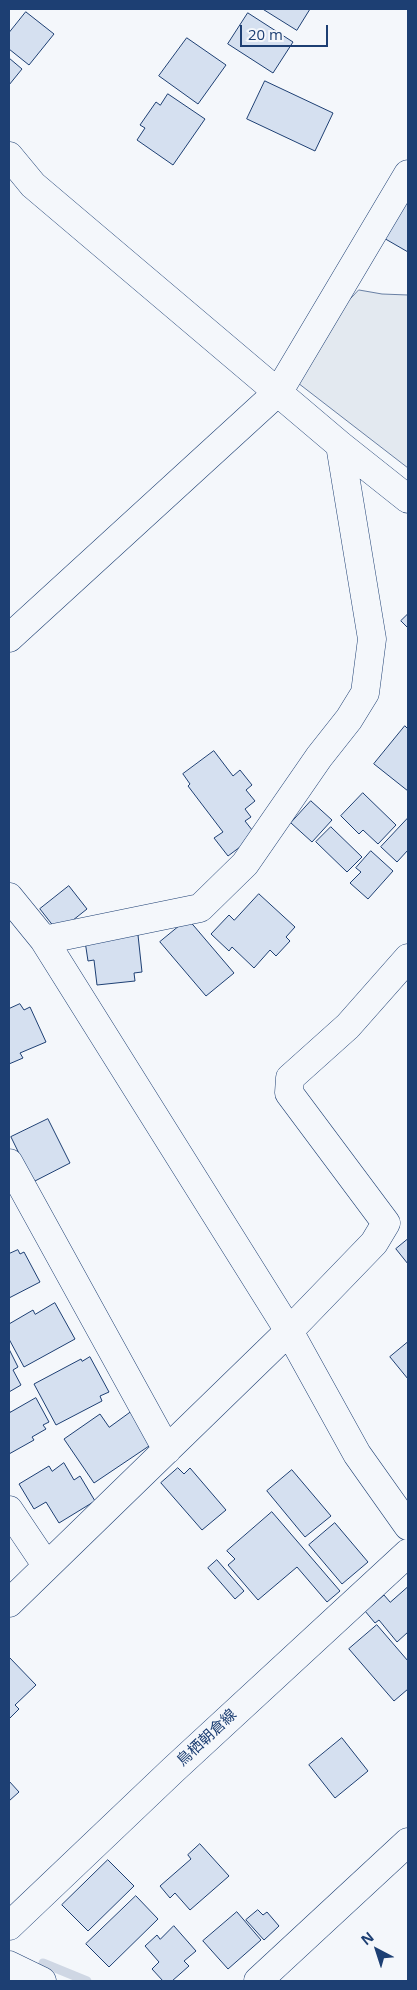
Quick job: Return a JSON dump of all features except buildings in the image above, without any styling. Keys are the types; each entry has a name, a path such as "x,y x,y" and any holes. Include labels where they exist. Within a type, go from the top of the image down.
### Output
{"street":[{"path":"9,156 33,184 279,391 340,445 408,499"},
{"path":"9,638 279,391 408,174"},
{"path":"44,940 200,908 245,864 319,758 349,719 365,693 372,639 340,445"},
{"path":"9,897 44,940 288,1331 357,1454 408,1526"},
{"path":"9,1603 288,1331 374,1243 386,1223 289,1093 290,1078 348,1026 408,958"},
{"path":"9,1164 167,1450"},
{"path":"9,1510 46,1566"},
{"name":"鳥栖朝倉線","path":"9,1926 173,1770 408,1553"},
{"path":"258,1981 408,1842"},
{"path":"9,1965 42,1981"}],"shaded area":[{"path":"359,290 382,294 408,295 408,468 298,383 339,311"}],"waterway":[{"path":"43,1963 87,1981"}]}
